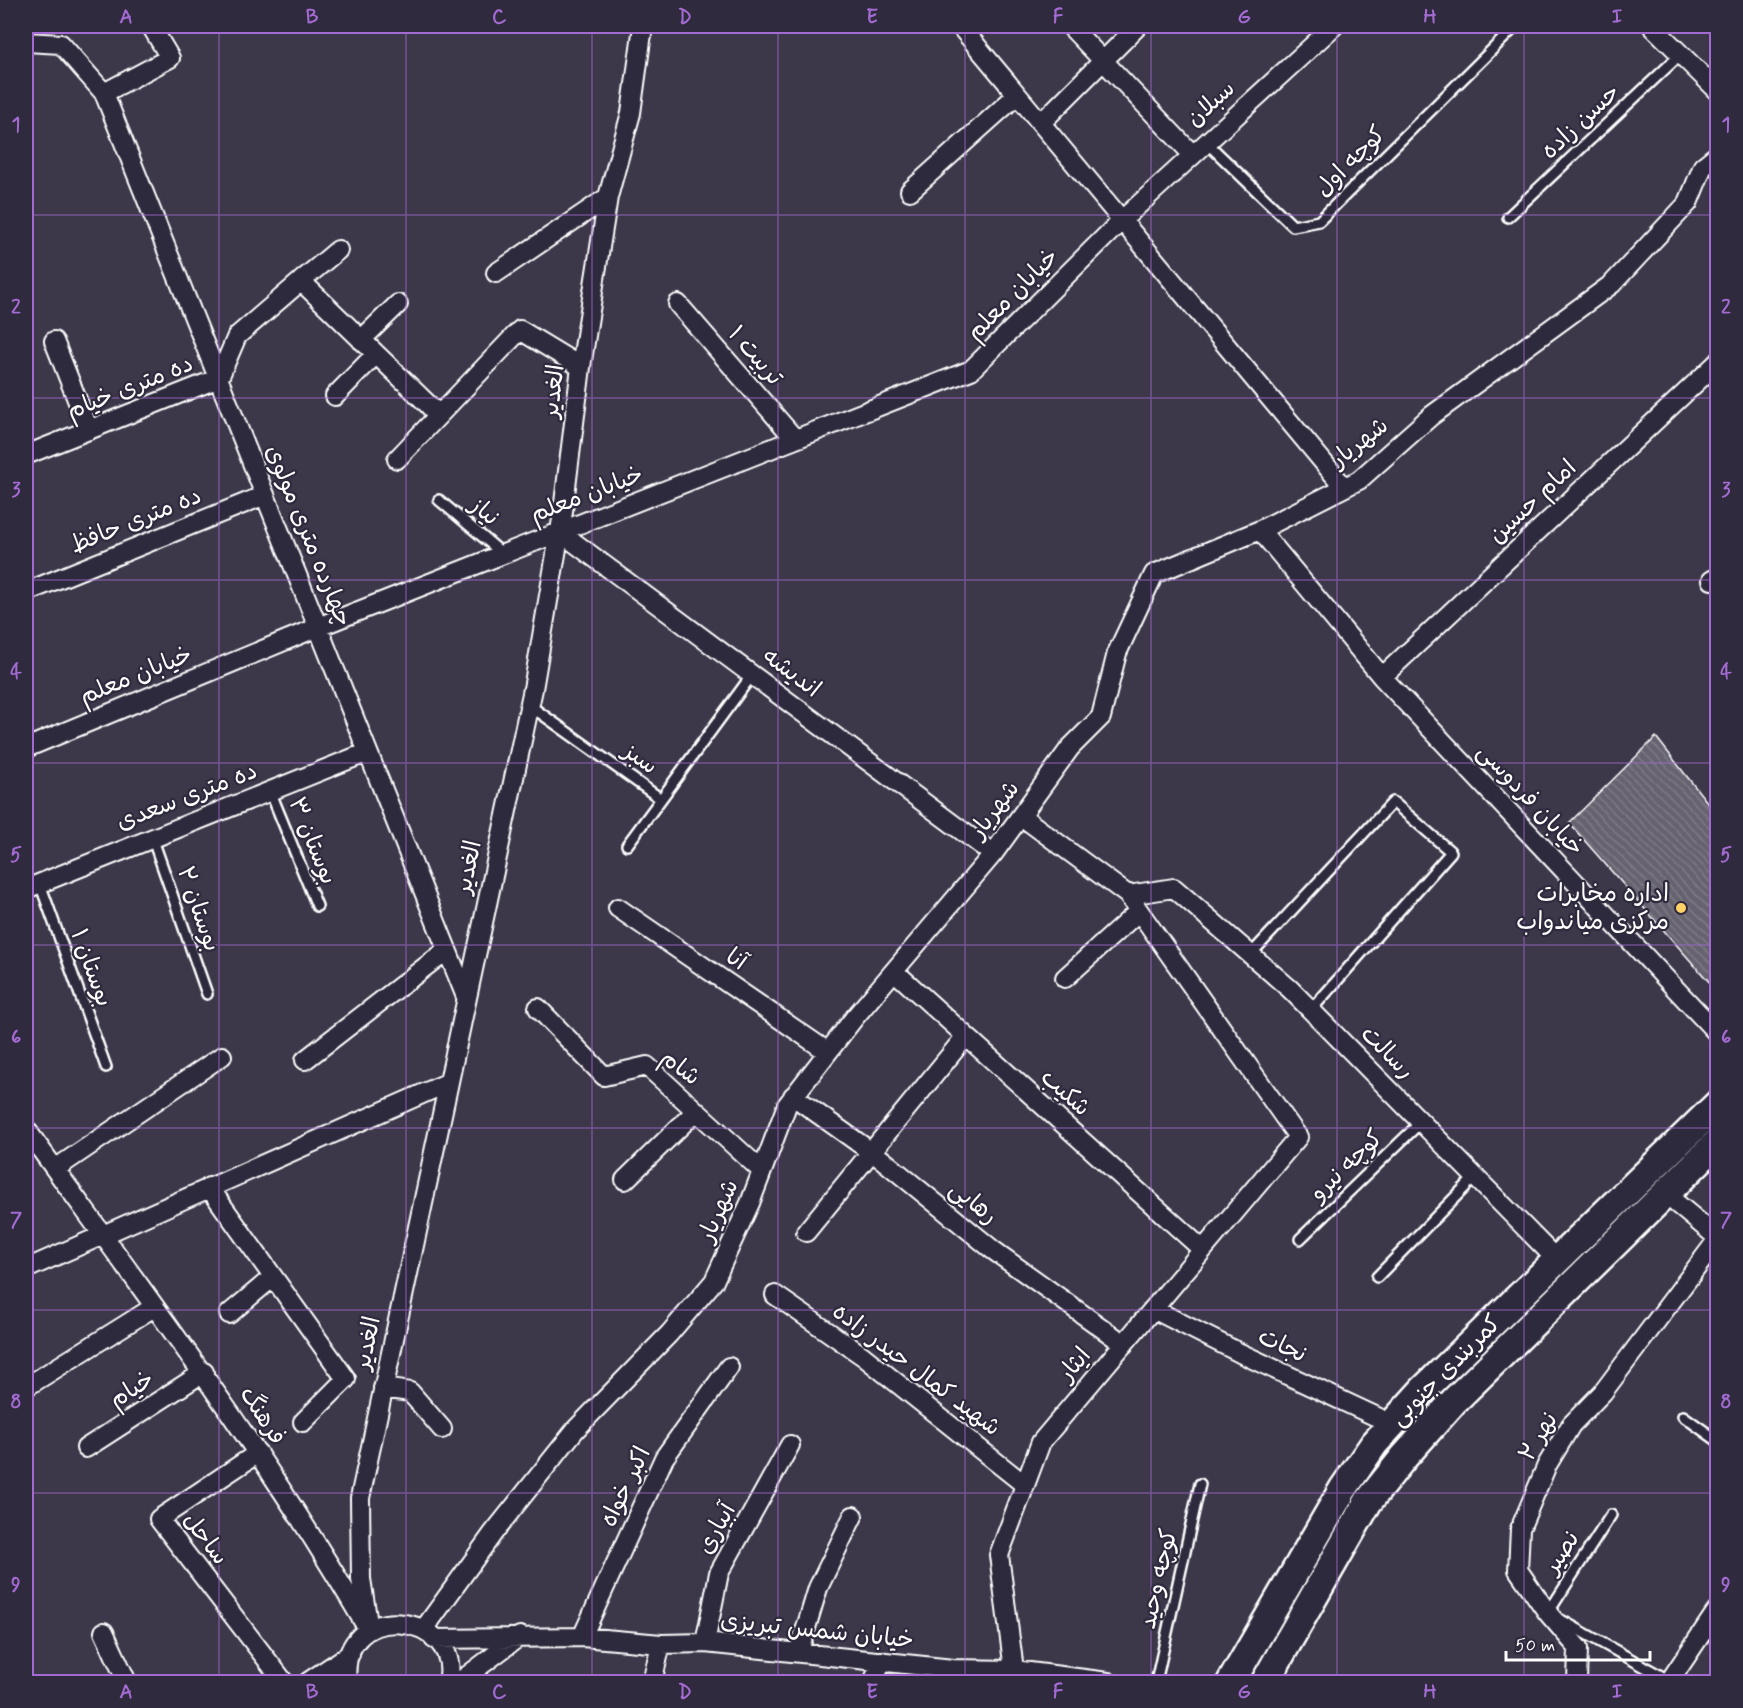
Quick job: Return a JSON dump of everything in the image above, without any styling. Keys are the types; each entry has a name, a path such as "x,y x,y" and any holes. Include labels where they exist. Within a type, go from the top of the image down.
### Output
{"main road":[{"name":"کمربندی جنوبی","path":"1231,1683 1343,1489 1374,1444 1423,1390 1718,1104"},
{"name":"کمربندی جنوبی","path":"1265,1683 1368,1502 1404,1457 1454,1401 1718,1142"}],"street":[{"path":"104,93 170,58 151,26"},
{"name":"الغدیر","path":"369,1630 361,1579 360,1498 529,705 560,532 581,367 608,197 631,113 643,26"},
{"path":"960,26 1344,487"},
{"path":"1070,26 1192,154"},
{"path":"1041,123 1138,26"},
{"name":"سبلان","path":"1122,220 1205,141 1334,26"},
{"path":"1652,26 1718,92"},
{"name":"چهارده متری مولوی","path":"26,42 61,44 104,93 465,997"},
{"path":"910,191 1017,95"},
{"name":"شهریار","path":"429,1634 494,1532 576,1429 669,1334 714,1281 762,1171 787,1105 793,1096 993,854 1070,748 1101,717 1117,653 1154,574 1260,530 1359,480 1431,416 1612,284 1688,203 1703,166 1718,154"},
{"path":"496,273 608,197"},
{"name":"خیابان معلم","path":"26,748 318,627 971,370 1122,220"},
{"path":"219,378 237,336 338,250"},
{"path":"301,281 439,416"},
{"path":"301,281 439,416"},
{"path":"362,340 398,304"},
{"name":"تربیت ۱","path":"678,304 795,439"},
{"path":"398,459 520,330 581,367"},
{"path":"54,341 89,430"},
{"path":"335,396 376,354"},
{"name":"امام حسین","path":"1382,677 1718,362"},
{"name":"ده متری خیام","path":"26,455 219,378"},
{"name":"ده متری حافظ","path":"26,592 265,495"},
{"name":"خیابان فردوسی","path":"1260,530 1382,677 1718,1034"},
{"name":"اندیشه","path":"560,532 993,854"},
{"name":"ده متری سعدی","path":"32,885 368,752"},
{"path":"1021,816 1128,895 1138,911 1065,978"},
{"name":"رسالت","path":"1128,895 1174,888 1251,954 1311,1010 1557,1260"},
{"name":"آنا","path":"618,908 828,1052"},
{"name":"ایثار","path":"1014,1670 999,1555 1041,1442 1298,1137 1138,911"},
{"path":"305,1060 447,950"},
{"name":"شکیب","path":"894,971 1203,1250"},
{"name":"شام","path":"538,1008 604,1076 647,1066 762,1171"},
{"path":"806,1232 966,1036"},
{"path":"55,1169 222,1056"},
{"path":"26,1269 447,1083"},
{"name":"رهایی","path":"793,1096 872,1152 993,1250 1124,1344"},
{"path":"625,1180 696,1111"},
{"name":"فرهنگ","path":"26,1129 154,1307 204,1372 333,1569 369,1630"},
{"path":"209,1187 346,1379 303,1422"},
{"path":"1664,1194 1718,1238"},
{"name":"نهر ۲","path":"1577,1683 1578,1648 1547,1612 1518,1570 1520,1529 1547,1465 1571,1425 1603,1392 1718,1238"},
{"path":"229,1314 273,1277"},
{"name":"شهید کمال حیدر زاده","path":"775,1295 863,1356 1025,1485"},
{"path":"26,1387 154,1307"},
{"name":"نجات","path":"1153,1309 1240,1353 1392,1424"},
{"name":"اکبر خواه","path":"582,1637 664,1458 729,1367"},
{"name":"خیام","path":"86,1448 204,1372"},
{"path":"383,1388 410,1392 442,1429"},
{"name":"آبیاری","path":"705,1643 719,1573 790,1445"},
{"name":"ساحل","path":"258,1453 159,1519 284,1683"},
{"path":"799,1651 818,1587 853,1516"},
{"path":"1670,1682 1718,1609"},
{"name":"خیابان شمس تبریزی","path":"369,1630 396,1622 410,1623 429,1634 582,1637 661,1644 705,1643 799,1651 953,1669 1014,1670 1108,1683"},
{"path":"347,1683 346,1668 351,1654 358,1640 369,1630"},
{"path":"104,1632 127,1683"},
{"path":"429,1634 449,1664 448,1683"},
{"path":"459,1683 520,1636"},
{"path":"652,1683 661,1644"},
{"path":"308,1683 351,1654"},
{"path":"873,1683 882,1661"}],"lane":[{"name":"کوچه اول","path":"1205,141 1293,226 1319,221 1516,26"},
{"name":"حسن زاده","path":"1508,217 1681,54"},
{"name":"نیاز","path":"439,500 503,554"},
{"name":"سبز","path":"529,705 661,799 752,675"},
{"name":"بوستان ۳","path":"270,790 317,906"},
{"path":"627,845 661,799"},
{"path":"1251,954 1393,802 1450,852 1311,1010"},
{"name":"بوستان ۲","path":"152,837 207,994"},
{"name":"بوستان ۱","path":"32,885 106,1067"},
{"name":"کوچه نیرو","path":"1300,1239 1421,1122"},
{"path":"1377,1277 1475,1177"},
{"path":"1683,1416 1718,1441"},
{"name":"کوچه وحید","path":"1156,1683 1200,1484"},
{"name":"نصیر","path":"1547,1612 1611,1515"},
{"path":"1547,1612 1670,1682"}],"building":[{"name":"اداره مخابرات مرکزی میاندواب","path":"1656,737 1718,816 1718,992 1569,823"}],"place":[{"name":"اداره مخابرات مرکزی میاندواب","path":"1681,908"}]}
